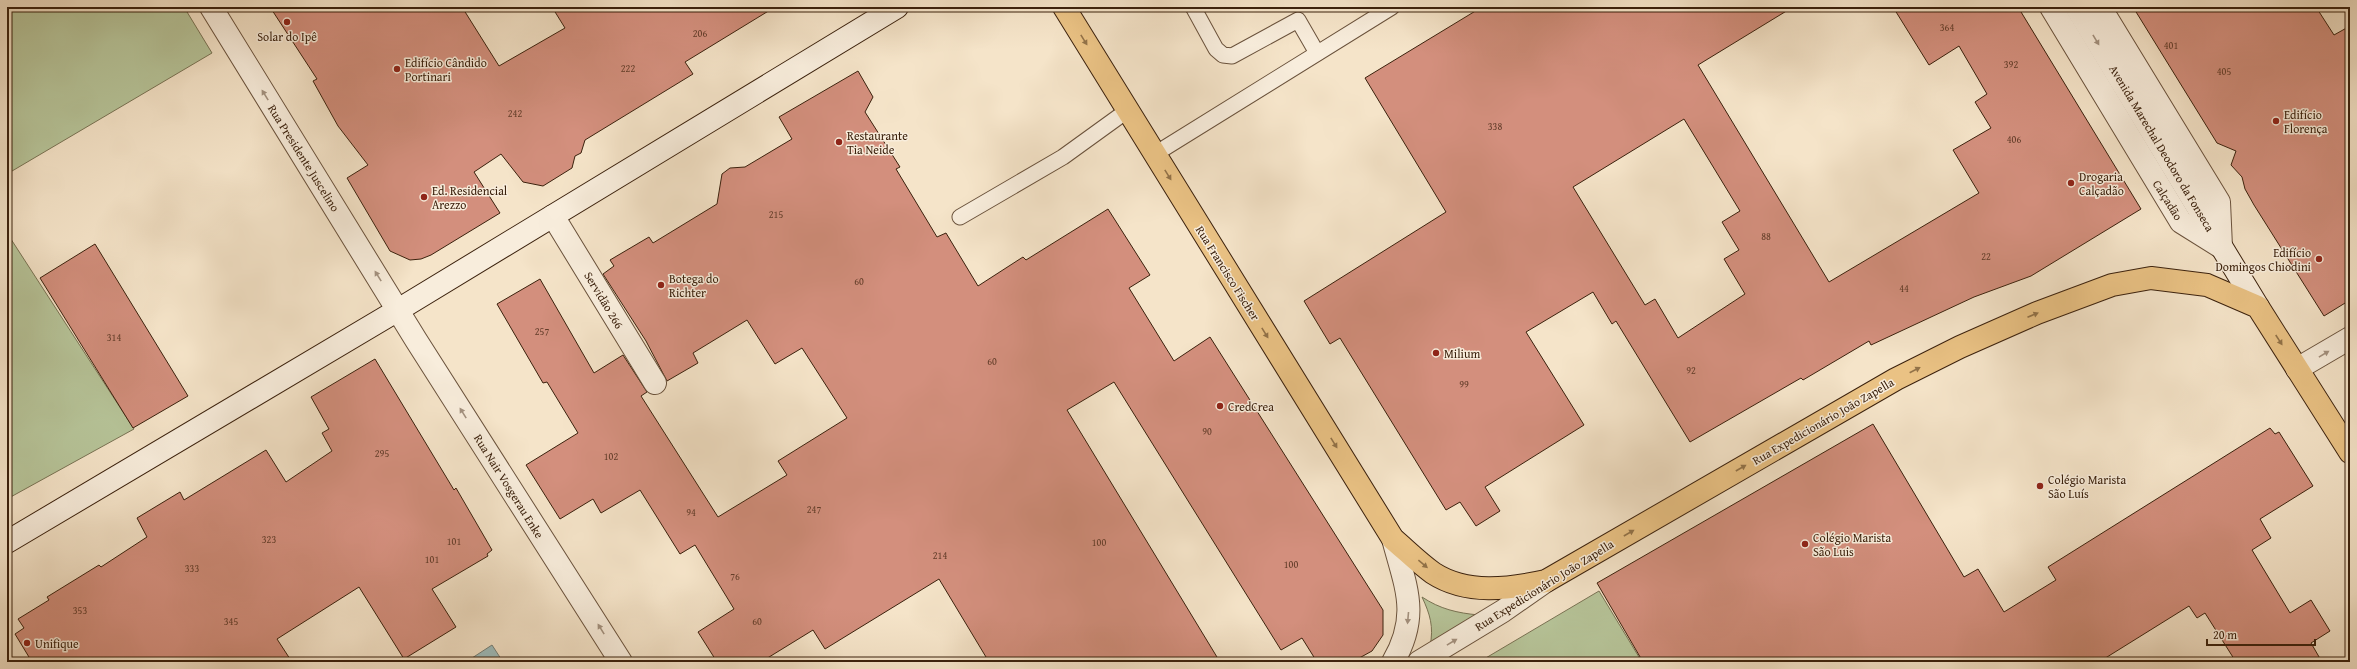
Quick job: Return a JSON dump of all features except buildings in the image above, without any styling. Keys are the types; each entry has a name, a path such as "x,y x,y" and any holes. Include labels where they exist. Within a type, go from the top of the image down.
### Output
{"main road":[{"name":"Rua Francisco Fischer","path":"1064,7 1393,539 1434,573 1462,586 1494,589 1517,588 1546,581"},
{"name":"Rua Expedicionário João Zapella","path":"1546,581 1896,379 1960,347 2037,313 2112,285 2151,278 2207,285 2258,307"},
{"name":"Avenida Marechal Deodoro da Fonseca","path":"2258,307 2350,452"}],"street":[{"name":"Rua Presidente Juscelino","path":"211,7 398,310"},
{"path":"7,542 398,310 897,7"},
{"name":"Calçadão","path":"2051,7 2181,222 2221,247"},
{"name":"Avenida Marechal Deodoro da Fonseca","path":"2076,7 2258,307"},
{"path":"2100,7 2219,202 2221,247"},
{"name":"Servidão 266","path":"553,216 655,383"},
{"name":"Rua Nair Vosgerau Enke","path":"398,310 622,662"},
{"path":"2297,369 2350,338"},
{"name":"Rua Francisco Fischer","path":"1393,539 1406,590 1410,617 1402,645 1393,662"},
{"name":"Rua Expedicionário João Zapella","path":"1419,662 1503,611 1546,581"}],"lane":[{"path":"1193,7 1216,49 1223,55 1232,56 1298,20 1317,53"},
{"path":"1155,154 1392,7"},
{"path":"960,217 1063,157 1128,110"}],"green space":[{"path":"7,7 184,7 212,53 7,174"},
{"path":"7,233 134,429 7,499"},
{"path":"1599,591 1642,662 1479,662"},
{"path":"1422,597 1435,605 1449,610 1479,615 1430,646 1432,633 1427,609"}],"water":[{"path":"492,645 503,662 475,662 472,658"}],"place":[{"name":"Solar do Ipê","path":"287,22"},
{"name":"Edifício Cândido Portinari","path":"397,69"},
{"name":"Edifício Florença","path":"2276,121"},
{"name":"Restaurante Tia Neide","path":"839,142"},
{"name":"Drogaria Calçadão","path":"2071,183"},
{"name":"Ed. Residencial Arezzo","path":"424,197"},
{"name":"Edifício Domingos Chiodini","path":"2319,259"},
{"name":"Botega do Richter","path":"661,285"},
{"name":"Milium","path":"1436,353"},
{"name":"CredCrea","path":"1220,406"},
{"name":"Colégio Marista São Luís","path":"2040,486"},
{"name":"Colégio Marista São Luis","path":"1805,544"},
{"name":"Unifique","path":"27,643"}]}
